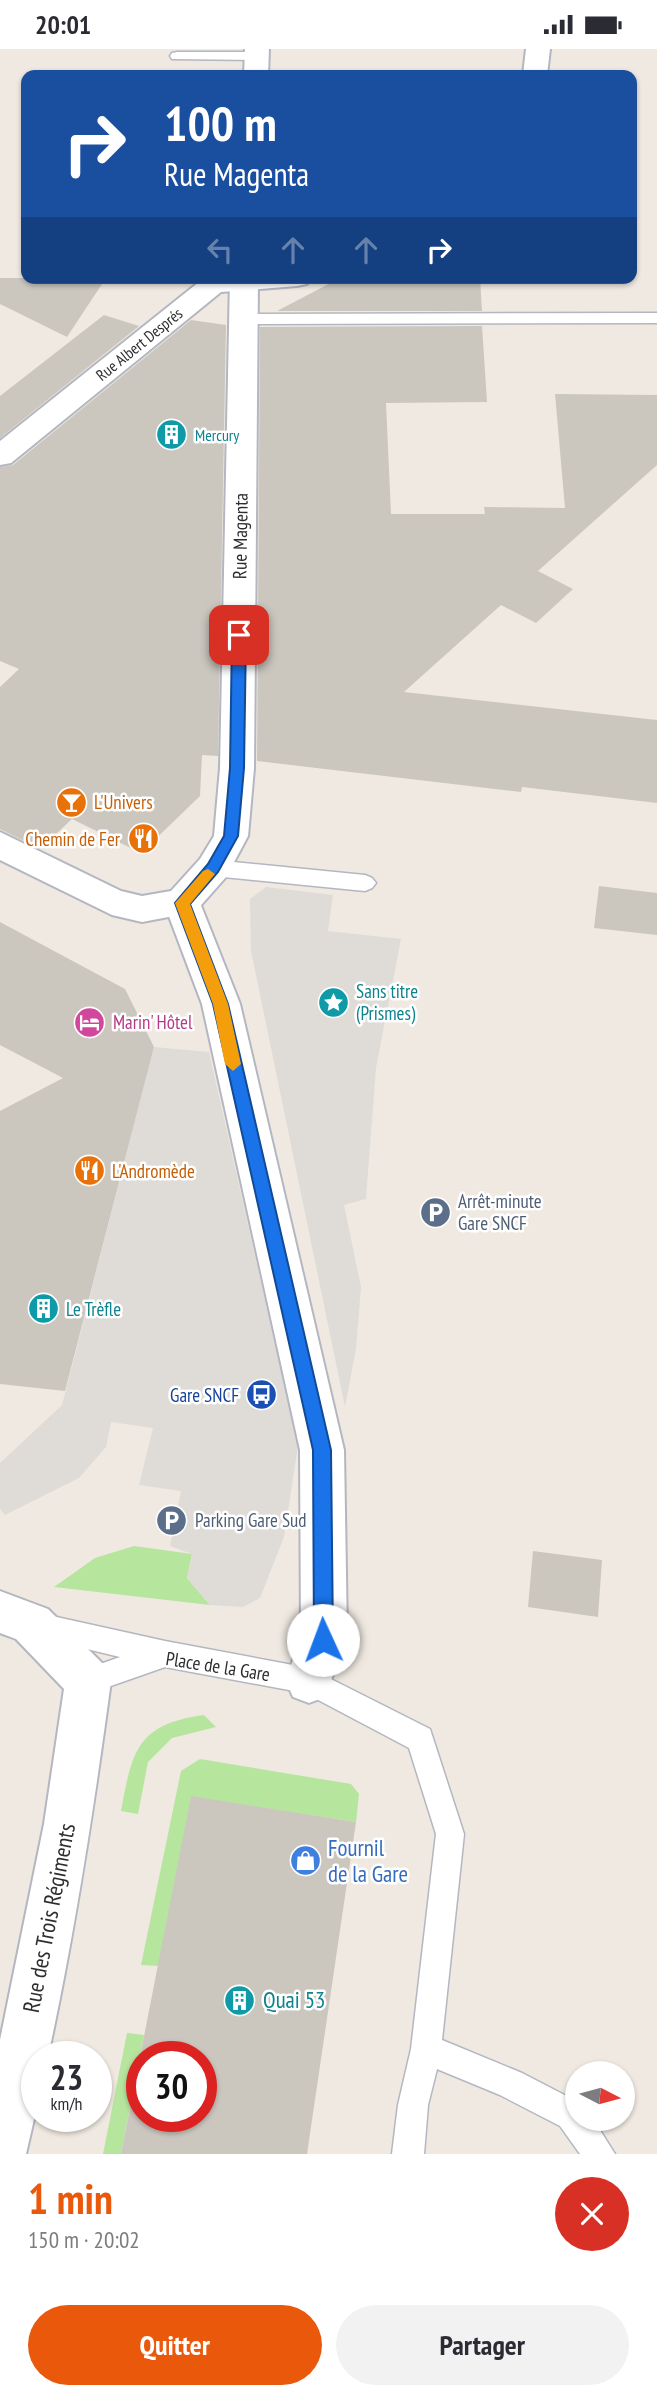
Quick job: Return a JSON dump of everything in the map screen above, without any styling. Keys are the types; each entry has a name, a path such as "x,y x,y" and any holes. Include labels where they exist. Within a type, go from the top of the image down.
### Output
{"street":[{"path":"536,70 538,49"},
{"name":"Rue Albert Després","path":"0,456 214,284"},
{"name":"Rue Magenta","path":"182,903 213,868 231,836 237,768 244,284"},
{"path":"0,845 112,902 142,909 182,903 221,1004 322,1450 324,1635 309,1681"},
{"path":"16,1618 88,1681"},
{"name":"Rue des Trois Régiments","path":"0,2154 30,2020 68,1824 88,1681"}],"lane":[{"path":"177,56 256,60"},
{"path":"243,319 657,318"},
{"path":"213,868 366,883"},
{"path":"16,1618 165,1654"},
{"name":"Place de la Gare","path":"88,1681 165,1654 309,1681 420,1739 450,1834 426,2049 413,2105 408,2154"},
{"path":"426,2049 511,2084 571,2115 599,2154"}],"green space":[{"path":"134,1546 192,1554 187,1578 210,1605 54,1587 95,1558"},
{"path":"204,1715 216,1727 172,1738 148,1762 138,1814 121,1811 129,1772 142,1744 164,1725"},
{"path":"200,1759 351,1784 359,1794 356,1822 191,1797 159,1966 141,1965 181,1771"},
{"path":"127,2033 144,2035 143,2041 126,2041 126,2128 121,2154 103,2154 107,2132 112,2132 112,2109"}],"shaded area":[{"path":"266,887 333,895 328,931 401,939 376,1068 366,1199 344,1205 361,1287 356,1349 345,1407 251,951 250,899"},
{"path":"154,1047 209,1052 298,1446 284,1537 260,1598 243,1607 210,1605 187,1578 192,1554 170,1546 181,1491 139,1485 153,1428 111,1422 106,1447 79,1478 5,1515 0,1509 0,1463 62,1405"}],"building":[{"path":"0,278 21,278 21,284 102,284 67,337 0,304"},
{"path":"329,284 480,284 482,311 277,311"},
{"path":"104,315 139,326 0,438 0,396"},
{"path":"191,320 226,325 218,756 202,755 200,796 141,853 72,819 40,849 0,829 0,687 19,669 0,661 0,467 13,465"},
{"path":"482,326 487,402 386,403 391,514 485,514 484,507 565,508 555,394 657,395 657,465 538,571 573,589 536,623 501,605 404,692 657,720 657,803 522,787 521,792 257,761 260,327"},
{"path":"599,886 657,893 657,935 594,928"},
{"path":"0,922 125,989 154,1047 65,1391 0,1384 0,1111 63,1078 0,1045"},
{"path":"533,1551 602,1560 598,1617 528,1607"},
{"name":"Quai 53","path":"191,1796 356,1822 307,2154 121,2154 126,2128 126,2132 217,2132 217,2041 143,2041"}],"slow traffic":[{"path":"208,874 182,903 221,1004 233,1064"}],"place":[{"name":"Mercury","path":"172,435"},
{"name":"L'Univers","path":"71,802"},
{"name":"Chemin de Fer","path":"143,839"},
{"name":"Sans titre (Prismes)","path":"333,1002"},
{"name":"Marin' Hôtel","path":"90,1022"},
{"name":"L'Andromède","path":"89,1171"},
{"name":"Arrêt-minute Gare SNCF","path":"435,1212"},
{"name":"Le Trèfle","path":"43,1309"},
{"name":"Gare SNCF","path":"262,1395"},
{"name":"Parking Gare Sud","path":"172,1520"},
{"name":"Fournil de la Gare","path":"305,1861"},
{"name":"Quai 53","path":"240,2000"}],"route":[{"path":"239,635 237,768 231,836 213,868 182,903 221,1004 230,1054 322,1450 323,1640"}]}
